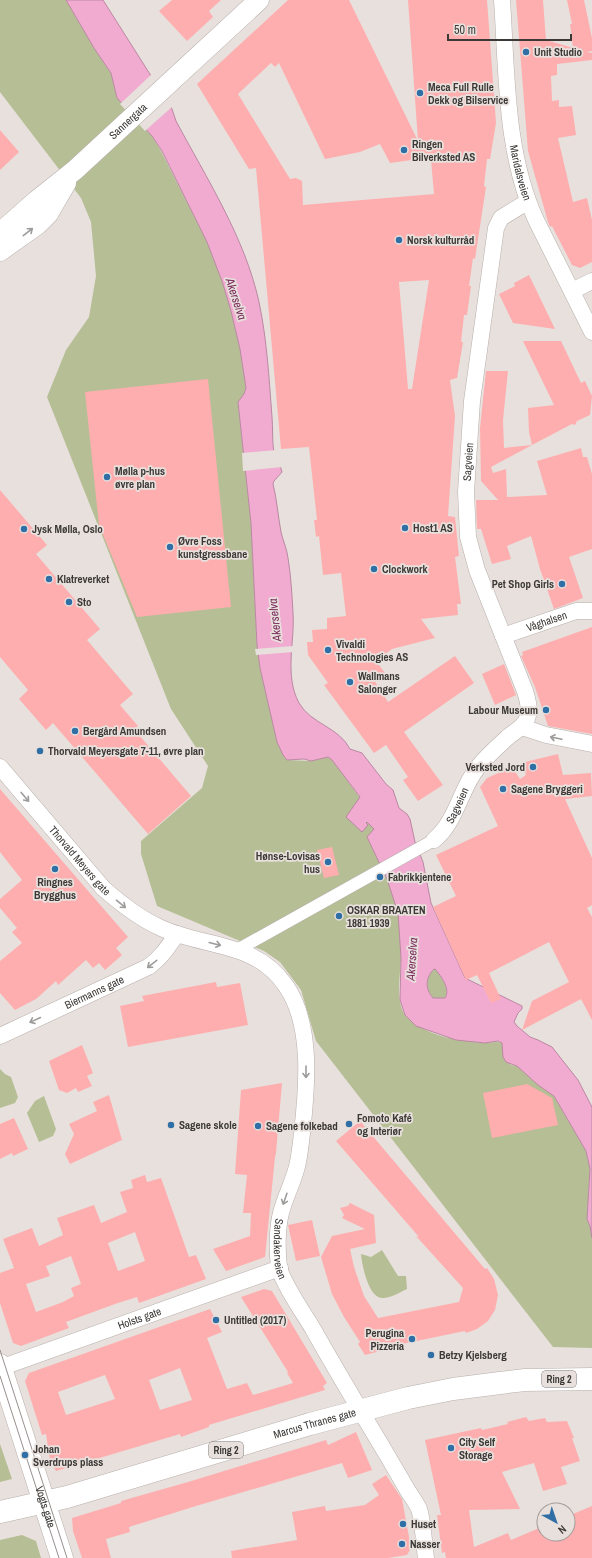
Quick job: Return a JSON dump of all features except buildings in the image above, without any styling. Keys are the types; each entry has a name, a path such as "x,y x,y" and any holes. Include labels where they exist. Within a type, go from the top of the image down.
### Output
{"main road":[{"name":"Vogts gate","path":"0,1367 62,1558"},
{"name":"Marcus Thranes gate","path":"44,1502 67,1497 359,1410 426,1394 525,1380 592,1378"},
{"name":"Ring 2","path":"0,1512 44,1502"}],"street":[{"name":"Sannergata","path":"0,233 104,144 259,0"},
{"name":"Maridalsveien","path":"502,0 515,158 527,202 592,332"},
{"name":"Sannergata","path":"0,251 24,235 48,214 75,170"},
{"name":"Sagveien","path":"237,950 432,841 447,827 470,777 488,755 522,727 526,720 529,705 526,691 478,570 468,537 466,502 469,430 496,228 501,218 527,202"},
{"path":"572,291 592,281"},
{"name":"Våghalsen","path":"503,636 576,611 592,611"},
{"path":"522,727 546,735 592,744"},
{"name":"Thorvald Meyers gate","path":"0,767 103,888 138,916 161,928 177,934"},
{"name":"Sandakerveien","path":"177,934 247,953 261,961 285,984 295,1003 303,1033 306,1056 306,1099 298,1163 280,1213 278,1231 280,1268 291,1291 359,1410 419,1509 426,1558"},
{"name":"Biermanns gate","path":"0,1036 148,967 167,948 177,934"},
{"name":"Holsts gate","path":"0,1367 280,1268"}],"green space":[{"path":"0,0 66,0 94,48 111,73 117,98 152,136 161,151 207,242 222,281 231,311 240,349 246,388 238,403 251,523 257,645 260,668 277,742 287,760 311,761 328,757 332,759 360,798 366,823 367,822 375,829 367,837 376,851 393,896 399,918 401,951 399,990 401,1007 405,1015 418,1026 446,1037 475,1042 503,1043 511,1065 517,1066 538,1085 554,1096 586,1151 590,1169 587,1219 592,1238 592,1348 553,1347 316,1041 301,990 280,962 264,951 157,906 141,854 141,841 202,788 208,766 171,709 47,397 66,350 89,317 96,276 91,222 81,198 0,92"},
{"path":"434,969 436,969 443,979 447,991 445,998 433,998 427,987 429,976"},
{"path":"0,1069 11,1077 18,1097 15,1103 0,1108"},
{"path":"44,1096 56,1129 53,1136 39,1142 27,1113 35,1101"},
{"path":"382,1250 398,1276 406,1276 407,1289 386,1298 378,1297 370,1288 361,1254 371,1257"},
{"path":"0,1444 12,1479 0,1482"},
{"path":"22,1535 36,1541 41,1558 0,1558 0,1540"}],"water":[{"name":"Akerselva","path":"66,0 103,0 172,109 176,121 224,209 235,232 253,278 262,316 266,345 274,453 282,472 273,484 281,532 287,551 290,572 293,624 291,670 292,681 299,703 310,716 339,735 350,749 362,753 386,784 393,790 399,808 407,814 410,819 415,842 423,862 431,903 465,978 522,1006 522,1009 518,1013 514,1022 517,1026 530,1037 552,1047 578,1080 592,1107 592,1238 587,1219 590,1169 586,1151 554,1096 538,1085 517,1066 506,1062 503,1057 502,1043 498,1041 485,1043 456,1040 416,1026 405,1015 400,1000 401,958 398,913 387,879 367,837 374,829 367,822 366,823 368,825 362,832 346,817 360,797 332,760 328,757 311,761 304,759 287,760 277,742 260,668 257,645 251,523 238,402 244,394 246,388 240,349 231,311 222,281 207,242 162,151 152,136 117,98 111,73 94,48","holes":["435,969 446,987 447,994 445,998 433,998 427,987 429,976"]}],"pier":[{"path":"152,74 173,106 145,131 120,104"},
{"path":"276,450 282,467 243,471 242,453"},
{"path":"293,646 293,652 256,655 255,649"}],"tram line":[{"path":"0,1350 67,1558"},
{"path":"0,1376 59,1558"}],"place":[{"name":"Unit Studio","path":"526,52"},
{"name":"Meca Full Rulle Dekk og Bilservice","path":"420,93"},
{"name":"Ringen Bilverksted AS","path":"404,150"},
{"name":"Norsk kulturråd","path":"399,240"},
{"name":"Mølla p-hus øvre plan","path":"107,477"},
{"name":"Host1 AS","path":"405,528"},
{"name":"Jysk Mølla, Oslo","path":"24,529"},
{"name":"Øvre Foss kunstgressbane","path":"170,547"},
{"name":"Clockwork","path":"374,569"},
{"name":"Klatreverket","path":"49,579"},
{"name":"Pet Shop Girls","path":"562,584"},
{"name":"Sto","path":"69,602"},
{"name":"Vivaldi Technologies AS","path":"328,650"},
{"name":"Wallmans Salonger","path":"350,682"},
{"name":"Labour Museum","path":"546,710"},
{"name":"Bergård Amundsen","path":"75,731"},
{"name":"Thorvald Meyersgate 7-11, øvre plan","path":"40,751"},
{"name":"Verksted Jord","path":"533,767"},
{"name":"Sagene Bryggeri","path":"503,789"},
{"name":"Hønse-Lovisas hus","path":"328,862"},
{"name":"Ringnes Brygghus","path":"55,869"},
{"name":"Fabrikkjentene","path":"380,877"},
{"name":"OSKAR BRAATEN 1881 1939","path":"339,916"},
{"name":"Fomoto Kafé og Interiør","path":"349,1124"},
{"name":"Sagene skole","path":"171,1125"},
{"name":"Sagene folkebad","path":"258,1126"},
{"name":"Untitled (2017)","path":"216,1320"},
{"name":"Perugina Pizzeria","path":"412,1339"},
{"name":"Betzy Kjelsberg","path":"431,1355"},
{"name":"City Self Storage","path":"451,1448"},
{"name":"Johan Sverdrups plass","path":"25,1455"},
{"name":"Huset","path":"403,1524"},
{"name":"Nasser","path":"402,1544"}]}
